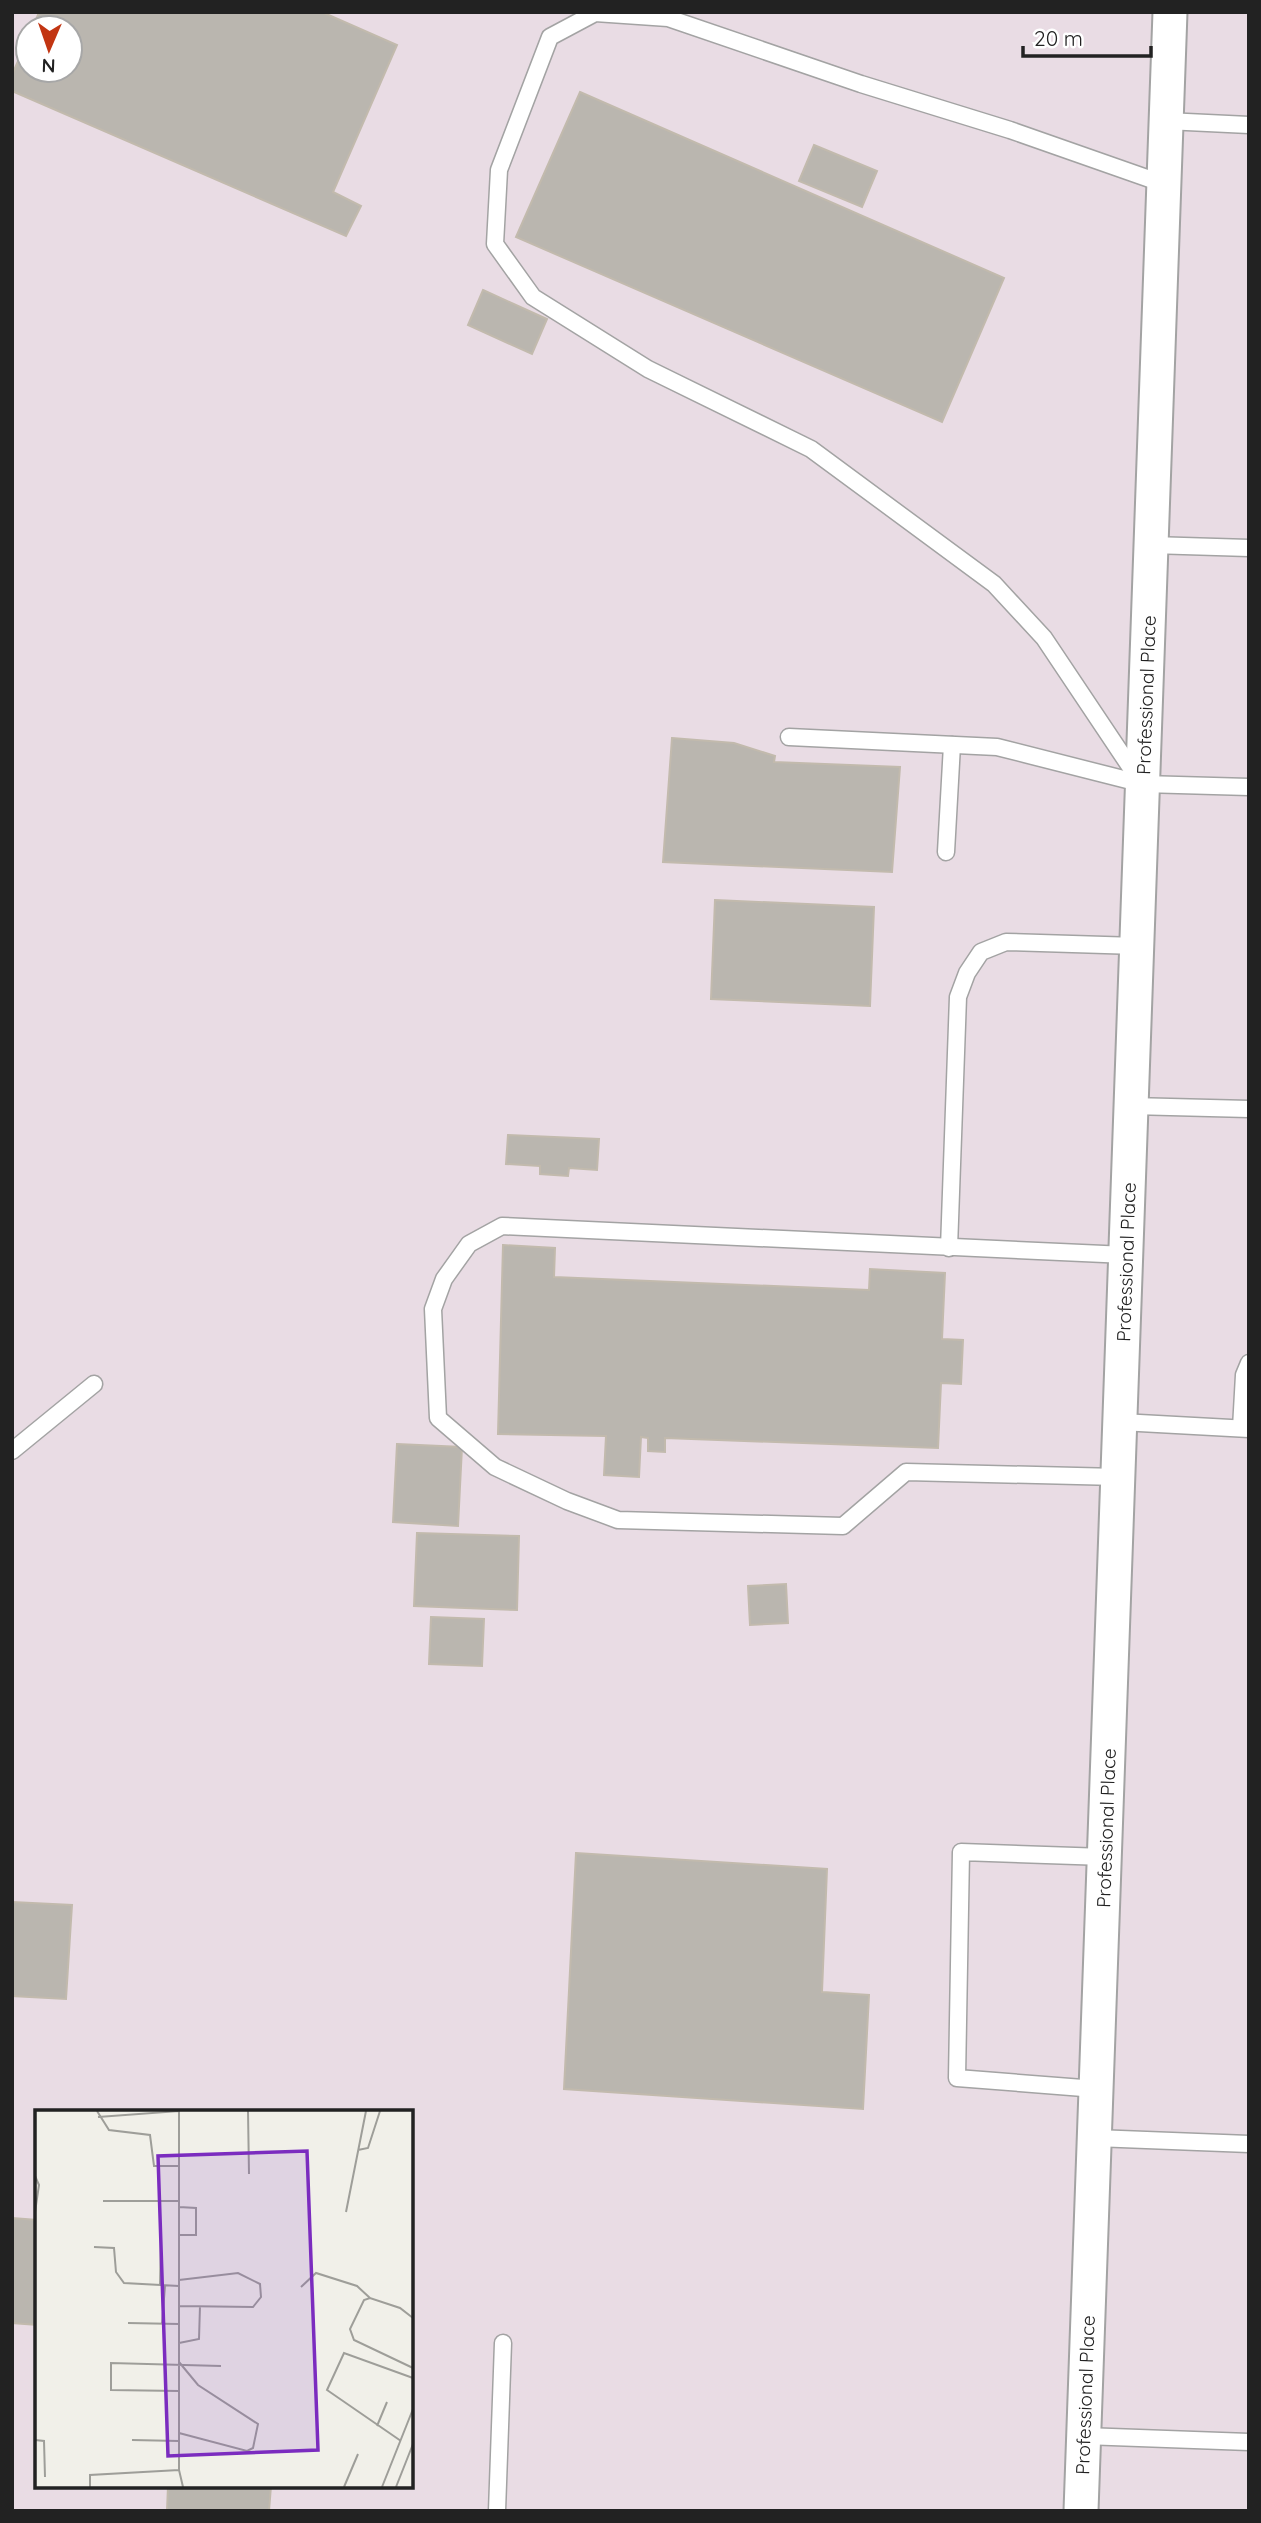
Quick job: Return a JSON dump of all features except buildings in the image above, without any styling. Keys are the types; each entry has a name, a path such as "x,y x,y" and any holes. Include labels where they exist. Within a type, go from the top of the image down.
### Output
{"street":[{"name":"Professional Place","path":"1081,2511 1170,12"}],"lane":[{"path":"1143,784 1044,638 994,584 811,449 648,369 533,297 495,244 499,170 550,37 595,13 668,18 861,84 1010,130 1164,184"},
{"path":"1166,121 1249,125"},
{"path":"1151,545 1249,548"},
{"path":"789,737 997,747 1143,784 1249,787"},
{"path":"946,852 952,745"},
{"path":"948,1248 958,997 967,973 981,952 1006,942 1137,946"},
{"path":"1131,1106 1249,1109"},
{"path":"1118,1478 906,1472 843,1526 618,1520 567,1501 495,1467 438,1418 433,1309 444,1279 470,1244 502,1227 1126,1255"},
{"path":"1121,1422 1245,1428 1244,1375 1249,1363"},
{"path":"12,1451 94,1384"},
{"path":"1097,2090 957,2078 961,1853 1105,1857"},
{"path":"1095,2138 1249,2144"},
{"path":"497,2511 503,2343"},
{"path":"1084,2436 1249,2442"}],"shaded area":[{"path":"12,12 1249,12 1249,2511 12,2511"}]}
